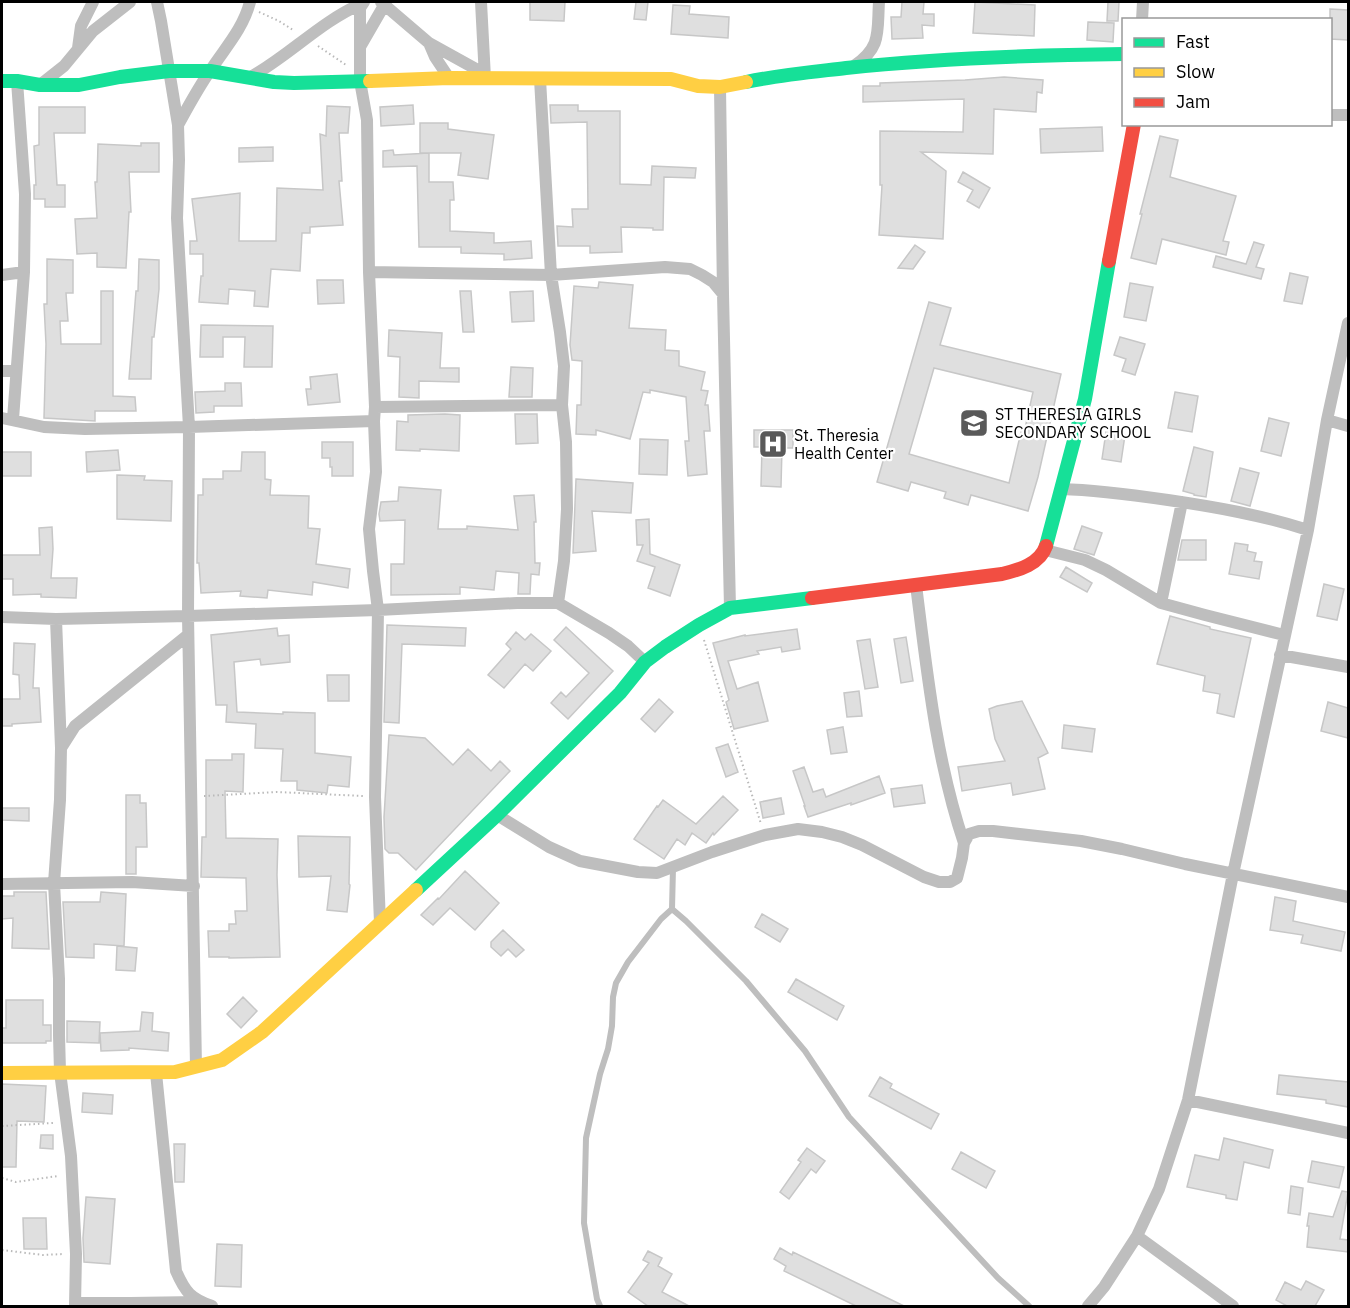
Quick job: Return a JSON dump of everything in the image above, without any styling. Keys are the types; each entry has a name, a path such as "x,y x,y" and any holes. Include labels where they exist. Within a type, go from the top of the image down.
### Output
{"street":[{"path":"78,48 81,26 93,2"},
{"path":"40,85 64,66 93,31 130,2"},
{"path":"157,2 178,125 177,218 189,427 188,635 196,1067"},
{"path":"360,48 384,2 429,43 485,76"},
{"path":"481,2 485,76"},
{"path":"853,67 868,55 876,42 879,2"},
{"path":"1142,18 1143,2"},
{"path":"362,3 359,20 359,79 367,120 369,272 375,407 376,472 369,528 378,610 375,797 380,923"},
{"path":"249,78 269,67 332,19 362,3"},
{"path":"178,125 210,71 234,38 249,6"},
{"path":"876,42 895,63"},
{"path":"429,43 448,78"},
{"path":"2,81 40,85 79,85 169,71 210,71 274,82 294,83 485,76 540,79 671,79 698,86 720,87 776,76 895,63 1035,55 1122,54"},
{"path":"540,79 551,275 564,366 562,405 566,441 567,509 564,561 558,603"},
{"path":"17,81 25,194 24,273 16,371 7,418 44,427 65,428 189,427 374,421"},
{"path":"720,87 730,608"},
{"path":"1332,115 1348,115"},
{"path":"2,1073 175,1072 222,1060 262,1032 497,815 620,693 645,662 699,625 730,608 1002,574 1024,569 1034,562 1045,550 1085,399 1134,130"},
{"path":"369,272 551,275 665,267 690,269 702,274 723,294"},
{"path":"2,275 24,273"},
{"path":"1088,1306 1104,1287 1137,1236 1159,1189 1188,1100 1233,874 1308,530 1327,420 1348,323"},
{"path":"2,371 16,371"},
{"path":"375,407 562,405"},
{"path":"1327,420 1348,426"},
{"path":"1062,489 1096,490 1182,502 1277,520 1308,530"},
{"path":"1161,603 1182,502"},
{"path":"1045,550 1085,560 1161,603 1284,635"},
{"path":"916,585 940,755 964,843"},
{"path":"2,617 56,619 188,616 558,603 609,633 645,662"},
{"path":"56,619 61,747 54,884 59,979 60,1072 71,1156 76,1254 75,1305 198,1302 212,1306"},
{"path":"61,747 75,726 188,635"},
{"path":"1280,656 1348,667"},
{"path":"60,725 75,726"},
{"path":"497,815 549,847 580,861 638,872 657,873 765,835 798,829 842,837 924,877 939,882 950,882 957,878 964,843 969,834 993,831 1081,841 1348,897"},
{"path":"2,884 132,882 194,886"},
{"path":"156,1073 176,1271 188,1293 198,1302"},
{"path":"1188,1100 1348,1133"},
{"path":"1137,1236 1233,1306"}],"lane":[{"path":"600,1306 584,1223 586,1138 608,1049 612,1026 612,997 616,982 628,962 661,919 672,909 673,867"},
{"path":"672,909 747,981 805,1051 849,1116 998,1278 1029,1306"}],"path":[{"path":"249,6 306,38 348,67 359,79"},
{"path":"699,625 765,835"},
{"path":"192,797 278,792 375,797"},
{"path":"2,1126 67,1122"},
{"path":"2,1178 16,1182 72,1174"},
{"path":"2,1250 76,1254"}],"building":[{"path":"530,2 565,2 564,21 530,20"},
{"path":"636,2 648,2 646,20 634,19"},
{"path":"902,2 924,2 923,14 934,14 934,26 922,25 923,38 892,39 891,17 901,17"},
{"path":"975,2 1035,5 1034,36 973,33"},
{"path":"1108,2 1119,2 1118,21 1107,21"},
{"path":"673,5 690,6 689,14 729,17 728,38 671,34"},
{"path":"1330,9 1348,10 1348,40 1332,39 1332,18 1330,18"},
{"path":"1088,22 1114,23 1113,42 1087,40"},
{"path":"1004,77 1043,80 1042,93 1037,92 1036,112 994,109 993,154 921,152 946,171 943,239 879,235 882,185 880,185 880,131 963,132 964,99 863,102 863,86 880,86 880,83"},
{"path":"413,105 414,124 381,126 380,107"},
{"path":"550,105 578,105 578,111 620,111 620,184 651,185 652,166 696,168 695,178 664,177 663,230 621,227 622,252 590,253 590,246 558,246 557,226 573,227 572,209 588,209 587,122 551,123"},
{"path":"327,106 350,107 348,133 339,133 342,181 339,181 343,225 310,227 310,233 302,233 300,271 271,269 268,307 254,306 255,291 229,289 228,304 199,302 201,276 203,276 203,254 190,254 190,241 197,241 192,199 240,193 239,241 276,241 277,188 323,190 320,134 326,136"},
{"path":"39,107 85,107 85,133 54,133 57,185 65,185 65,207 45,207 45,199 34,199 34,185 36,185 34,146 39,145"},
{"path":"420,123 448,123 448,129 494,135 488,179 458,175 461,153 420,153"},
{"path":"1102,127 1103,151 1041,153 1040,129"},
{"path":"1160,136 1178,140 1170,177 1236,196 1223,241 1229,242 1226,255 1162,239 1156,264 1131,258"},
{"path":"141,143 159,143 159,172 129,172 131,212 129,212 126,268 97,267 97,253 77,254 75,219 97,218 95,182 97,182 98,144 141,146"},
{"path":"273,147 273,161 239,162 239,148"},
{"path":"393,150 394,155 429,153 429,182 453,182 454,200 450,200 450,231 494,233 494,243 531,241 532,258 504,260 504,254 461,253 461,247 419,247 417,166 383,167 383,151"},
{"path":"963,172 990,188 979,208 967,201 973,190 958,182"},
{"path":"1254,242 1264,245 1256,267 1264,269 1261,279 1213,267 1216,256 1246,264"},
{"path":"915,245 925,252 913,269 898,268"},
{"path":"47,259 73,260 73,293 66,293 68,321 60,321 61,344 101,344 101,291 113,291 113,396 135,397 136,411 95,411 95,421 44,418 46,344 44,304 47,304"},
{"path":"139,259 159,260 159,289 154,337 152,337 151,379 129,379"},
{"path":"1290,273 1308,277 1302,304 1284,301"},
{"path":"317,280 343,280 344,303 318,304"},
{"path":"599,282 633,285 629,328 666,330 665,350 679,351 679,366 705,372 701,390 708,391 705,405 708,405 710,431 704,431 707,474 688,476 685,441 689,441 686,397 650,390 650,393 643,392 630,439 596,430 596,435 576,434 577,405 581,405 582,361 572,360 570,345 574,286 598,288"},
{"path":"1130,283 1153,287 1146,321 1124,317"},
{"path":"460,291 471,291 474,332 463,332"},
{"path":"533,291 534,321 512,322 510,292"},
{"path":"929,302 951,308 940,345 1061,374 1028,511 971,495 968,505 944,498 946,492 911,482 908,491 877,482","holes":["934,368 1033,392 1009,483 909,454"]},
{"path":"201,325 273,326 272,367 244,367 245,337 223,337 223,357 200,357"},
{"path":"389,330 442,333 440,368 459,368 459,382 419,381 419,398 399,397 400,357 388,356"},
{"path":"1120,337 1145,344 1135,375 1122,371 1126,359 1114,355"},
{"path":"511,367 533,368 532,397 509,397"},
{"path":"337,374 340,402 308,405 306,389 311,389 310,377"},
{"path":"225,383 241,383 242,406 214,406 214,412 196,413 195,392 225,391"},
{"path":"1175,392 1198,396 1192,432 1168,428"},
{"path":"515,414 537,414 538,443 516,444"},
{"path":"408,415 460,415 459,451 396,450 397,421 408,422"},
{"path":"1269,418 1289,423 1281,456 1261,451"},
{"path":"754,430 793,430 793,448 782,448 781,487 761,486 762,447 754,447"},
{"path":"1106,432 1125,435 1121,462 1102,459"},
{"path":"640,439 668,440 667,475 639,474"},
{"path":"322,442 353,442 353,476 332,476 330,458 322,458"},
{"path":"1194,447 1213,452 1206,497 1183,491"},
{"path":"118,450 120,470 87,472 86,452"},
{"path":"2,452 31,452 31,476 2,476"},
{"path":"242,452 265,452 265,479 271,480 270,495 309,496 308,528 320,529 316,564 350,569 348,588 313,582 312,595 268,590 267,598 240,596 241,591 201,593 199,563 197,563 198,495 203,495 203,479 223,479 223,471 241,471"},
{"path":"1240,468 1259,473 1250,506 1231,501"},
{"path":"117,475 145,476 144,480 172,481 171,521 117,519"},
{"path":"576,479 633,483 631,513 592,511 596,551 573,553"},
{"path":"399,487 441,490 438,529 467,529 467,526 518,530 514,496 534,495 535,563 540,563 539,575 531,574 530,594 518,594 519,573 496,571 494,590 460,587 460,594 391,595 391,564 404,564 405,520 380,521 379,514 381,502 398,501"},
{"path":"649,519 650,554 680,565 670,596 648,588 655,567 637,561 643,545 637,545 636,520"},
{"path":"1082,526 1102,533 1094,555 1074,549"},
{"path":"52,527 51,578 77,578 76,598 41,597 41,594 13,595 13,579 2,579 2,555 40,555 39,528"},
{"path":"1182,540 1206,540 1206,560 1178,560"},
{"path":"1235,543 1248,545 1247,551 1256,553 1254,561 1262,562 1259,579 1229,574"},
{"path":"1066,567 1092,583 1087,592 1060,577"},
{"path":"1324,584 1344,589 1337,620 1317,616"},
{"path":"1170,616 1210,627 1210,629 1251,638 1234,717 1217,713 1220,694 1203,691 1205,676 1157,664"},
{"path":"387,625 466,628 465,646 402,644 399,723 384,722"},
{"path":"566,627 613,671 568,719 551,703 561,692 566,697 589,673 554,640"},
{"path":"277,628 278,636 289,635 290,662 261,665 260,659 234,662 237,712 315,713 315,753 351,757 349,787 328,785 327,793 297,790 297,781 281,781 283,749 255,748 256,724 226,722 227,705 216,705 211,635"},
{"path":"797,629 800,649 782,652 781,647 757,651 759,654 728,661 737,689 758,682 768,721 734,729 726,702 729,700 713,643 745,635"},
{"path":"516,632 525,640 531,634 551,651 533,671 525,664 504,688 488,675 511,649 506,644"},
{"path":"906,637 913,681 901,683 894,639"},
{"path":"870,639 878,687 865,689 857,641"},
{"path":"14,643 35,644 33,688 39,688 41,722 2,726 2,699 20,699 19,675 13,674"},
{"path":"327,675 349,675 349,701 328,701"},
{"path":"859,691 862,716 847,717 844,693"},
{"path":"659,699 673,712 655,732 641,719"},
{"path":"1022,701 1048,753 1038,758 1045,789 1013,795 1011,783 962,791 958,767 1005,761 995,739 989,709"},
{"path":"1328,702 1348,708 1348,738 1321,731"},
{"path":"1064,725 1095,729 1092,752 1062,748"},
{"path":"843,727 847,752 831,754 827,730"},
{"path":"389,735 425,738 453,765 468,749 491,771 500,761 510,771 416,870 398,853 389,853 385,849 384,817"},
{"path":"728,744 738,772 726,777 716,748"},
{"path":"232,754 244,754 243,792 225,791 226,838 278,839 280,957 209,957 208,931 229,931 229,924 236,924 235,911 247,911 246,878 201,877 202,837 206,837 206,760 232,760"},
{"path":"804,767 813,792 823,789 826,797 879,776 885,793 808,817 793,771"},
{"path":"922,785 925,803 894,807 891,789"},
{"path":"126,795 140,795 140,803 146,803 147,847 136,847 136,874 126,874"},
{"path":"723,796 738,810 714,835 713,833 706,843 692,833 685,845 677,839 664,859 634,839 663,800 696,824"},
{"path":"781,798 784,814 763,818 760,802"},
{"path":"2,808 29,808 29,821 2,820"},
{"path":"298,836 350,837 350,885 347,912 327,910 331,876 299,877"},
{"path":"465,871 499,903 475,930 450,908 433,925 421,915"},
{"path":"14,892 46,892 49,949 12,948 13,918 2,919 2,896 14,896"},
{"path":"101,892 126,894 124,946 94,944 94,958 66,957 63,902 100,902"},
{"path":"1275,897 1296,901 1293,921 1345,932 1341,951 1301,943 1303,935 1270,930"},
{"path":"762,914 788,929 780,942 755,927"},
{"path":"503,930 524,950 516,957 508,949 501,956 491,947 491,942"},
{"path":"117,946 137,948 135,971 116,970"},
{"path":"796,979 844,1006 837,1020 788,992"},
{"path":"243,997 257,1011 241,1028 227,1014"},
{"path":"6,1000 43,1000 43,1025 51,1025 51,1041 2,1043 2,1028 6,1028"},
{"path":"142,1012 153,1013 152,1031 169,1033 168,1051 129,1048 129,1050 101,1051 100,1033 140,1031"},
{"path":"67,1021 100,1022 99,1043 67,1042"},
{"path":"1279,1075 1348,1082 1348,1107 1326,1103 1326,1100 1277,1094"},
{"path":"880,1077 892,1084 890,1088 939,1114 931,1129 869,1096"},
{"path":"2,1084 46,1086 44,1122 17,1121 16,1167 2,1167"},
{"path":"83,1093 113,1095 112,1114 82,1112"},
{"path":"41,1135 53,1135 53,1149 40,1148"},
{"path":"1224,1138 1273,1150 1269,1168 1244,1162 1237,1200 1226,1198 1226,1195 1187,1187 1195,1155 1219,1160"},
{"path":"174,1144 185,1144 184,1182 175,1182"},
{"path":"807,1148 825,1161 816,1173 811,1169 789,1199 780,1192 801,1162 798,1160"},
{"path":"961,1152 995,1171 986,1188 952,1169"},
{"path":"1312,1161 1344,1167 1339,1188 1308,1182"},
{"path":"1291,1186 1303,1188 1300,1215 1288,1213"},
{"path":"1342,1191 1348,1192 1340,1239 1348,1240 1348,1252 1307,1247 1309,1213 1333,1217"},
{"path":"86,1197 115,1199 110,1264 84,1262"},
{"path":"23,1218 46,1218 47,1249 24,1249"},
{"path":"217,1244 242,1245 241,1287 215,1286"},
{"path":"780,1248 792,1255 793,1252 904,1306 856,1306 784,1271 786,1266 774,1259"},
{"path":"648,1251 662,1258 658,1266 672,1274 662,1292 689,1306 648,1306 628,1292 649,1263 643,1260"},
{"path":"1306,1281 1324,1290 1315,1306 1287,1306 1276,1300 1285,1282 1301,1290"}],"traffic: fast":[{"path":"746,82 808,72 950,59 1122,54"},
{"path":"2,81 40,85 79,85 169,71 210,71 274,82 294,83 370,81"},
{"path":"1046,546 1085,399 1109,261"},
{"path":"416,890 497,815 620,693 645,662 665,647 730,608 812,598"}],"traffic: slow":[{"path":"370,81 449,78 671,79 698,86 720,87 746,82"},
{"path":"2,1073 175,1072 222,1060 262,1032 416,890"}],"traffic: jam":[{"path":"1109,261 1134,126"},
{"path":"812,598 1002,574 1034,562 1046,546"}],"place":[{"name":"ST THERESIA GIRLS SECONDARY SCHOOL","path":"974,423"},
{"name":"St. Theresia Health Center","path":"773,444"}]}
